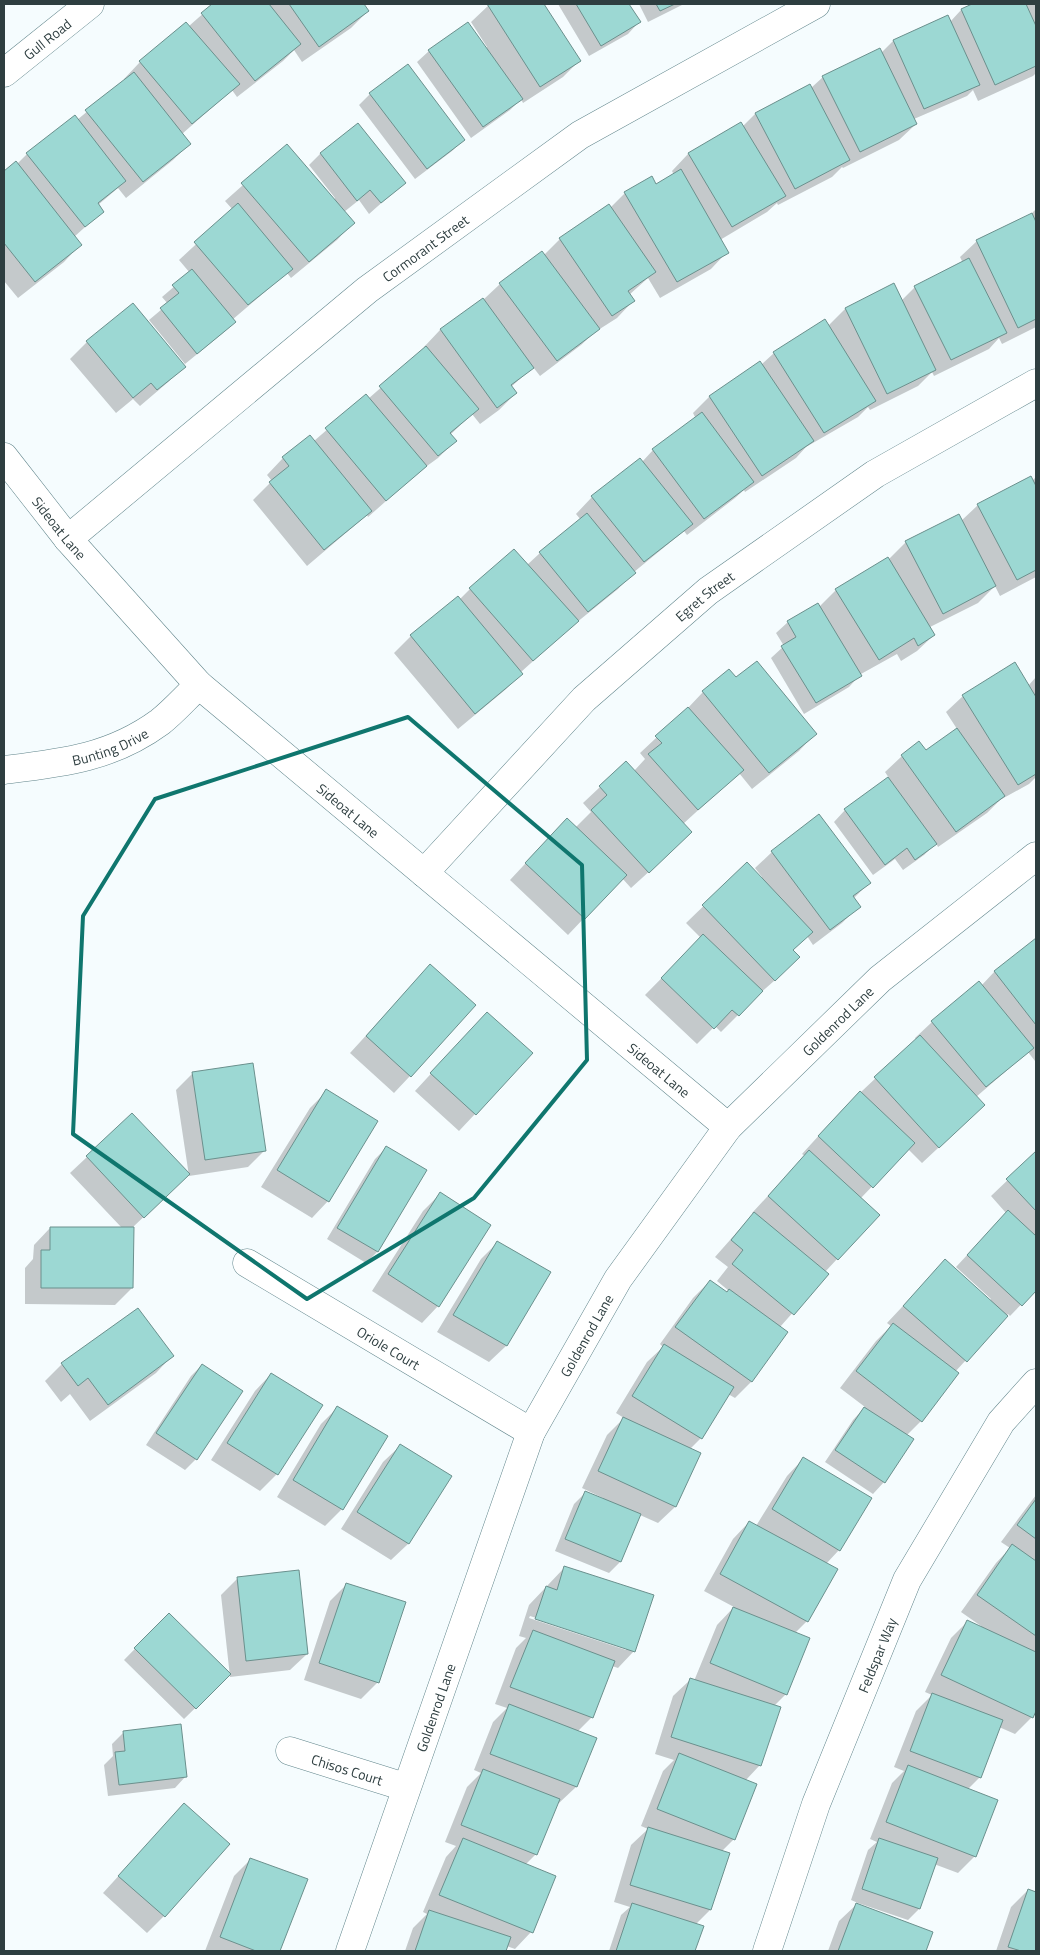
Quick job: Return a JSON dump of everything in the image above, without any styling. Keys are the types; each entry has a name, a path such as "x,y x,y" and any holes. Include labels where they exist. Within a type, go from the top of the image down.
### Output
{"street":[{"name":"Gull Road","path":"4,73 90,4"},
{"name":"Cormorant Street","path":"68,538 367,290 580,135 816,4"},
{"name":"Egret Street","path":"424,873 584,699 708,591 875,474 1036,382"},
{"name":"Sideoat Lane","path":"4,457 68,538 199,685 728,1127"},
{"name":"Bunting Drive","path":"4,770 66,763 117,748 160,722 199,685"},
{"name":"Goldenrod Lane","path":"350,1951 405,1788 531,1432 618,1279 728,1127 880,979 1036,856"},
{"name":"Oriole Court","path":"247,1263 531,1432"},
{"name":"Feldspar Way","path":"767,1951 816,1804 907,1580 1001,1422 1036,1383"},
{"name":"Chisos Court","path":"290,1752 405,1788"}],"highlighted area":[{"path":"408,717 582,865 587,1060 474,1198 307,1299 73,1134 83,916 155,799"}],"building":[{"path":"212,4 269,4 301,44 255,81 201,13"},
{"path":"289,4 364,4 369,11 319,47"},
{"path":"487,4 544,4 581,61 540,87"},
{"path":"576,4 629,4 641,22 601,46"},
{"path":"656,4 675,4 660,11"},
{"path":"972,4 1026,4 1036,26 1036,66 995,85 961,9"},
{"path":"948,15 980,85 924,109 893,40"},
{"path":"186,22 240,84 192,124 139,61"},
{"path":"468,22 523,99 483,127 428,50"},
{"path":"880,48 917,124 860,152 822,76"},
{"path":"408,64 465,140 427,169 369,93"},
{"path":"134,72 191,144 143,182 85,110"},
{"path":"810,84 850,160 795,189 755,113"},
{"path":"75,115 126,181 98,203 104,212 85,227 26,153"},
{"path":"741,122 786,196 732,227 688,153"},
{"path":"358,123 406,183 381,203 370,190 357,201 320,153"},
{"path":"287,144 355,223 309,262 241,183"},
{"path":"16,161 82,245 35,282 4,243 4,171"},
{"path":"681,169 729,253 677,282 624,192 652,176 656,184"},
{"path":"238,203 293,269 248,305 194,242"},
{"path":"609,204 656,272 628,291 635,301 612,316 559,238"},
{"path":"1032,213 1036,222 1036,319 1018,328 976,240"},
{"path":"542,251 600,329 557,361 499,283"},
{"path":"969,258 1007,333 951,360 914,286"},
{"path":"192,269 236,322 197,354 160,308 179,293 172,285"},
{"path":"894,283 936,370 887,394 845,308"},
{"path":"483,298 534,368 511,385 517,393 497,408 440,329"},
{"path":"133,303 186,367 157,390 151,383 133,398 86,341"},
{"path":"825,319 876,401 824,433 773,352"},
{"path":"426,346 479,409 450,433 457,441 438,456 379,386"},
{"path":"760,361 814,441 762,476 709,396"},
{"path":"366,394 427,466 386,501 325,428"},
{"path":"702,412 754,482 704,519 652,449"},
{"path":"310,435 372,511 324,550 269,482 289,466 282,457"},
{"path":"640,458 693,524 644,562 591,496"},
{"path":"1031,476 1036,486 1036,570 1017,580 977,504"},
{"path":"587,513 636,573 588,612 539,552"},
{"path":"959,514 996,586 943,614 905,541"},
{"path":"514,549 579,621 533,661 469,588"},
{"path":"888,557 935,635 918,646 914,638 879,660 835,589"},
{"path":"458,596 523,674 475,714 410,635"},
{"path":"818,603 862,676 816,703 781,646 796,637 787,621"},
{"path":"757,661 817,734 769,773 702,691 729,669 736,677"},
{"path":"1015,662 1036,697 1036,774 1018,785 962,695"},
{"path":"688,707 744,770 698,810 648,754 662,743 655,736"},
{"path":"957,728 1005,796 956,832 901,755 919,741 926,750"},
{"path":"626,761 692,832 649,873 591,810 607,795 599,786"},
{"path":"888,777 937,844 915,860 907,848 885,865 844,809"},
{"path":"819,814 871,883 853,896 861,907 830,930 771,851"},
{"path":"567,818 627,875 585,919 525,863"},
{"path":"747,862 813,932 793,950 800,957 775,981 702,905"},
{"path":"703,934 763,991 739,1016 732,1010 714,1029 661,978"},
{"path":"1036,938 1036,1025 994,971"},
{"path":"430,964 476,1005 411,1077 366,1036"},
{"path":"979,981 1034,1048 986,1087 931,1021"},
{"path":"487,1012 533,1053 476,1115 430,1073"},
{"path":"920,1035 985,1105 939,1148 874,1077"},
{"path":"253,1063 266,1151 205,1160 192,1072"},
{"path":"326,1089 378,1121 329,1202 277,1170"},
{"path":"860,1091 915,1143 873,1188 818,1136"},
{"path":"132,1113 190,1174 144,1218 86,1156"},
{"path":"386,1146 427,1170 378,1252 337,1228"},
{"path":"809,1150 880,1215 838,1260 768,1196"},
{"path":"1036,1151 1036,1211 1006,1179"},
{"path":"440,1192 491,1225 439,1307 388,1274"},
{"path":"1008,1210 1036,1236 1036,1291 1022,1306 967,1255"},
{"path":"754,1212 829,1274 794,1315 732,1264 743,1250 731,1240"},
{"path":"50,1227 134,1227 133,1288 41,1288 41,1250 50,1250"},
{"path":"497,1241 551,1272 507,1346 453,1315"},
{"path":"945,1259 1008,1316 967,1362 903,1306"},
{"path":"710,1280 727,1292 729,1289 788,1332 752,1382 675,1327"},
{"path":"138,1308 174,1356 108,1405 88,1378 78,1386 61,1363"},
{"path":"893,1323 959,1373 922,1422 856,1371"},
{"path":"664,1344 734,1387 702,1439 632,1396"},
{"path":"202,1364 243,1391 197,1460 156,1433"},
{"path":"271,1373 323,1405 278,1475 227,1443"},
{"path":"337,1406 388,1436 343,1510 293,1480"},
{"path":"864,1407 914,1439 885,1483 835,1450"},
{"path":"623,1417 701,1453 676,1507 598,1471"},
{"path":"400,1444 452,1476 409,1544 357,1512"},
{"path":"803,1457 872,1498 840,1551 772,1509"},
{"path":"585,1491 641,1514 621,1562 565,1539"},
{"path":"1036,1499 1036,1539 1017,1525"},
{"path":"749,1521 838,1569 808,1622 720,1574"},
{"path":"1012,1544 1036,1561 1036,1636 977,1595"},
{"path":"564,1566 654,1595 635,1652 535,1619 546,1586 557,1590"},
{"path":"299,1570 308,1654 246,1661 237,1577"},
{"path":"346,1583 406,1602 379,1683 319,1663"},
{"path":"733,1607 810,1638 787,1695 710,1663"},
{"path":"169,1613 231,1674 196,1709 134,1648"},
{"path":"967,1620 1036,1652 1036,1711 1033,1718 941,1675"},
{"path":"533,1630 615,1661 593,1718 510,1687"},
{"path":"690,1678 781,1707 761,1766 671,1737"},
{"path":"932,1693 1003,1720 981,1778 910,1751"},
{"path":"509,1704 597,1738 577,1787 490,1754"},
{"path":"181,1724 187,1777 119,1785 115,1752 125,1751 123,1731"},
{"path":"679,1753 757,1784 735,1840 657,1809"},
{"path":"908,1765 998,1800 976,1857 886,1822"},
{"path":"483,1769 560,1799 537,1855 461,1825"},
{"path":"184,1803 230,1844 165,1917 118,1876"},
{"path":"648,1827 730,1853 711,1910 630,1885"},
{"path":"463,1838 556,1876 533,1933 439,1895"},
{"path":"879,1838 938,1858 920,1909 862,1889"},
{"path":"250,1858 308,1879 280,1951 256,1951 220,1937"},
{"path":"1028,1889 1036,1892 1036,1951 1021,1951 1008,1947"},
{"path":"632,1903 704,1926 695,1951 616,1951"},
{"path":"856,1903 933,1932 926,1951 838,1951"},
{"path":"429,1910 511,1937 506,1951 415,1951"}]}
